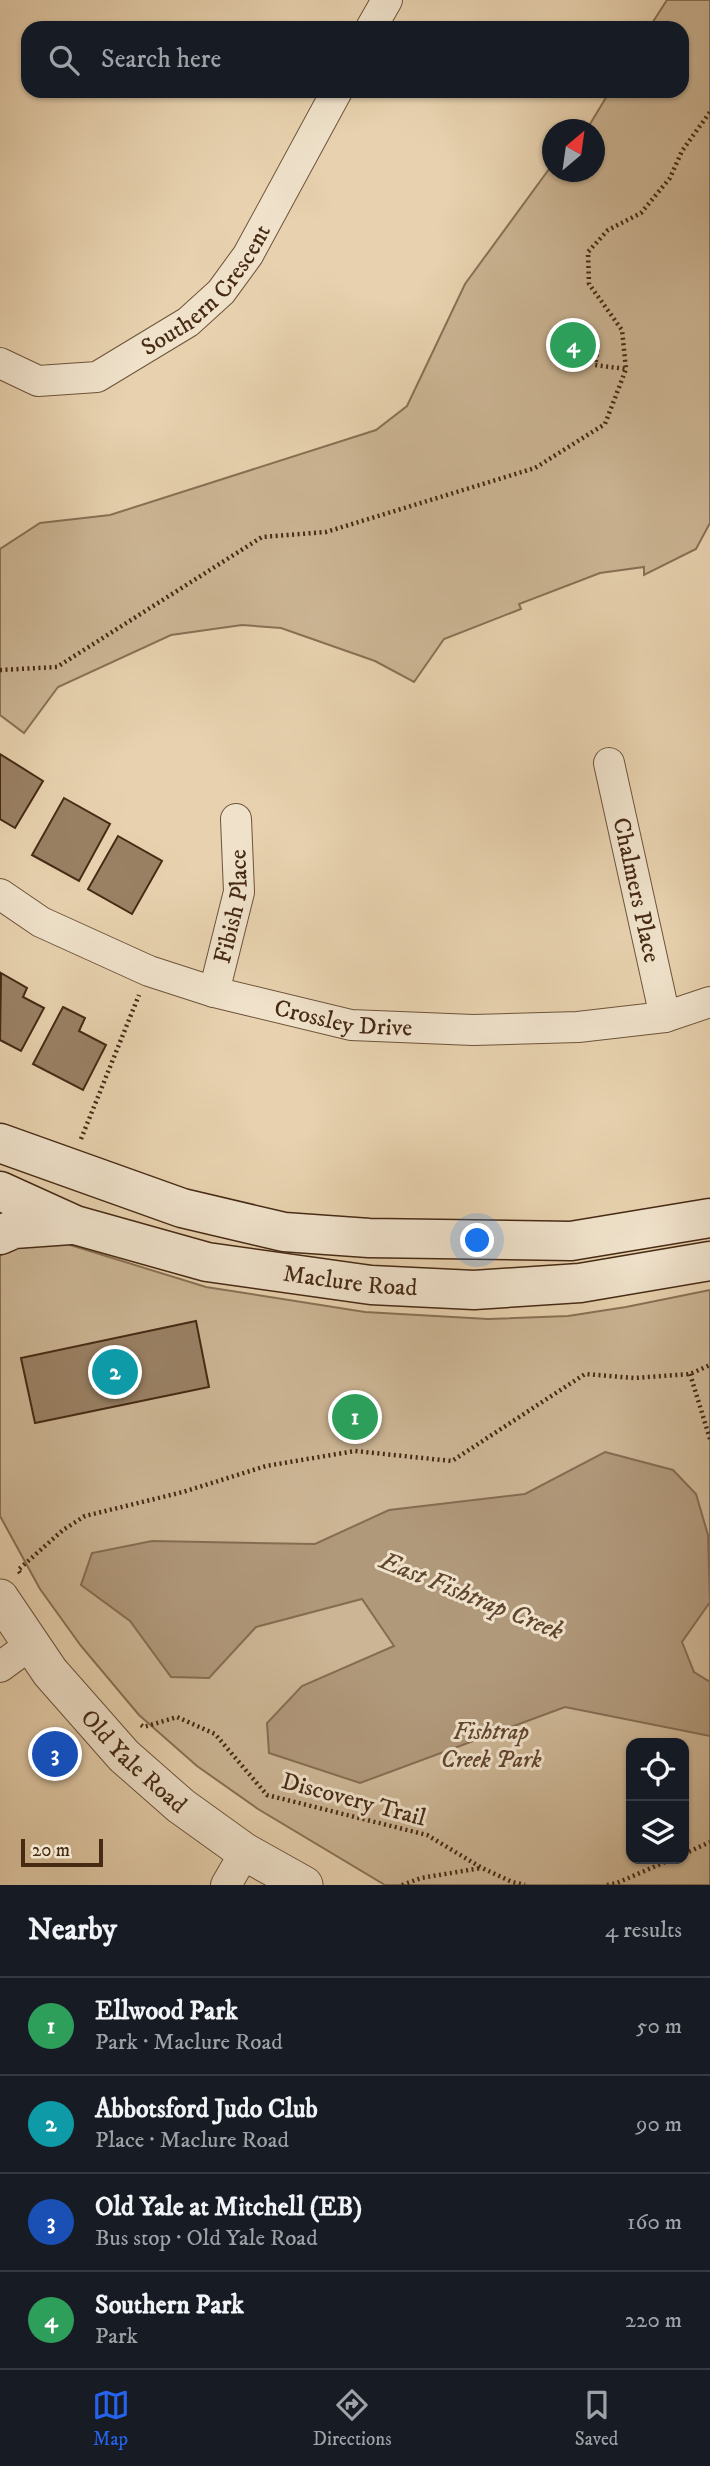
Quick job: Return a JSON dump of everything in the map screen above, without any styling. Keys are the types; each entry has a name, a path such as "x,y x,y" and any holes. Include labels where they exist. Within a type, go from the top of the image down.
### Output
{"main road":[{"name":"Maclure Road","path":"0,1143 182,1208 284,1232 369,1238 571,1241 710,1218"},
{"name":"Maclure Road","path":"0,1191 75,1225 207,1262 371,1285 474,1290 580,1283 710,1261"},
{"path":"0,1235 13,1229 75,1225"}],"street":[{"path":"375,21 387,0"},
{"name":"Southern Crescent","path":"0,363 38,381 97,377 188,321 221,292 248,255 333,98"},
{"name":"Chalmers Place","path":"609,763 665,1017"},
{"name":"Fibish Place","path":"214,992 239,892 236,819"},
{"name":"Crossley Drive","path":"0,894 41,922 149,971 214,992 351,1025 473,1030 578,1027 665,1017 710,1002"},
{"name":"Old Yale Road","path":"9,1584 30,1645 50,1672 124,1756 181,1806 245,1852 304,1885"},
{"path":"0,1667 30,1645"},
{"path":"226,1885 245,1852"}],"path":[{"path":"0,670 57,667 261,537 326,532 535,468 606,424 626,369 622,330 589,285 589,251 608,230 640,214 670,178 682,151 710,112"},
{"path":"598,349 595,365 626,369"},
{"path":"80,1142 149,971"},
{"path":"9,1584 63,1530 85,1516 183,1492 266,1466 355,1451 452,1461 584,1374 634,1378 690,1374 710,1365"},
{"path":"690,1374 710,1439"},
{"name":"Discovery Trail","path":"151,1725 177,1717 215,1734 267,1795 427,1835 482,1868 525,1885"},
{"path":"689,1852 710,1842"},
{"path":"607,1885 661,1864"},
{"path":"402,1885 421,1878 482,1868"}],"green space":[{"path":"667,0 710,0 710,523 696,549 644,575 644,567 600,573 519,604 521,609 444,639 414,682 375,661 281,628 242,625 171,635 58,687 24,733 0,715 0,549 40,523 110,515 376,430 407,406 465,284 542,179 542,182 605,182 605,119 593,119 606,98 689,98 689,21 654,21"},
{"name":"Fishtrap Creek Park","path":"67,1244 206,1287 365,1312 488,1319 568,1316 710,1290 710,1885 385,1885 258,1809 197,1766 139,1715 81,1646 40,1589 0,1516 0,1256 13,1247"}],"water":[{"name":"East Fishtrap Creek","path":"605,1452 673,1470 696,1494 708,1535 710,1602 682,1642 694,1672 710,1682 710,1736 565,1707 360,1783 269,1753 267,1723 302,1686 394,1646 362,1599 256,1627 209,1678 171,1677 130,1621 81,1585 92,1553 152,1541 315,1544 389,1510 525,1494"}],"building":[{"path":"0,754 43,781 15,828 0,819"},
{"path":"64,798 110,824 79,881 32,855"},
{"path":"118,836 162,861 132,914 88,889"},
{"path":"1,973 27,988 23,997 44,1008 21,1051 0,1040"},
{"path":"63,1007 85,1018 79,1031 106,1045 83,1090 33,1064"},
{"path":"196,1321 209,1387 35,1423 21,1358"}],"place":[{"name":"Southern Park","path":"573,345"},
{"name":"Abbotsford Judo Club","path":"115,1372"},
{"name":"Ellwood Park","path":"355,1417"},
{"name":"Old Yale at Mitchell (EB)","path":"55,1754"}]}
